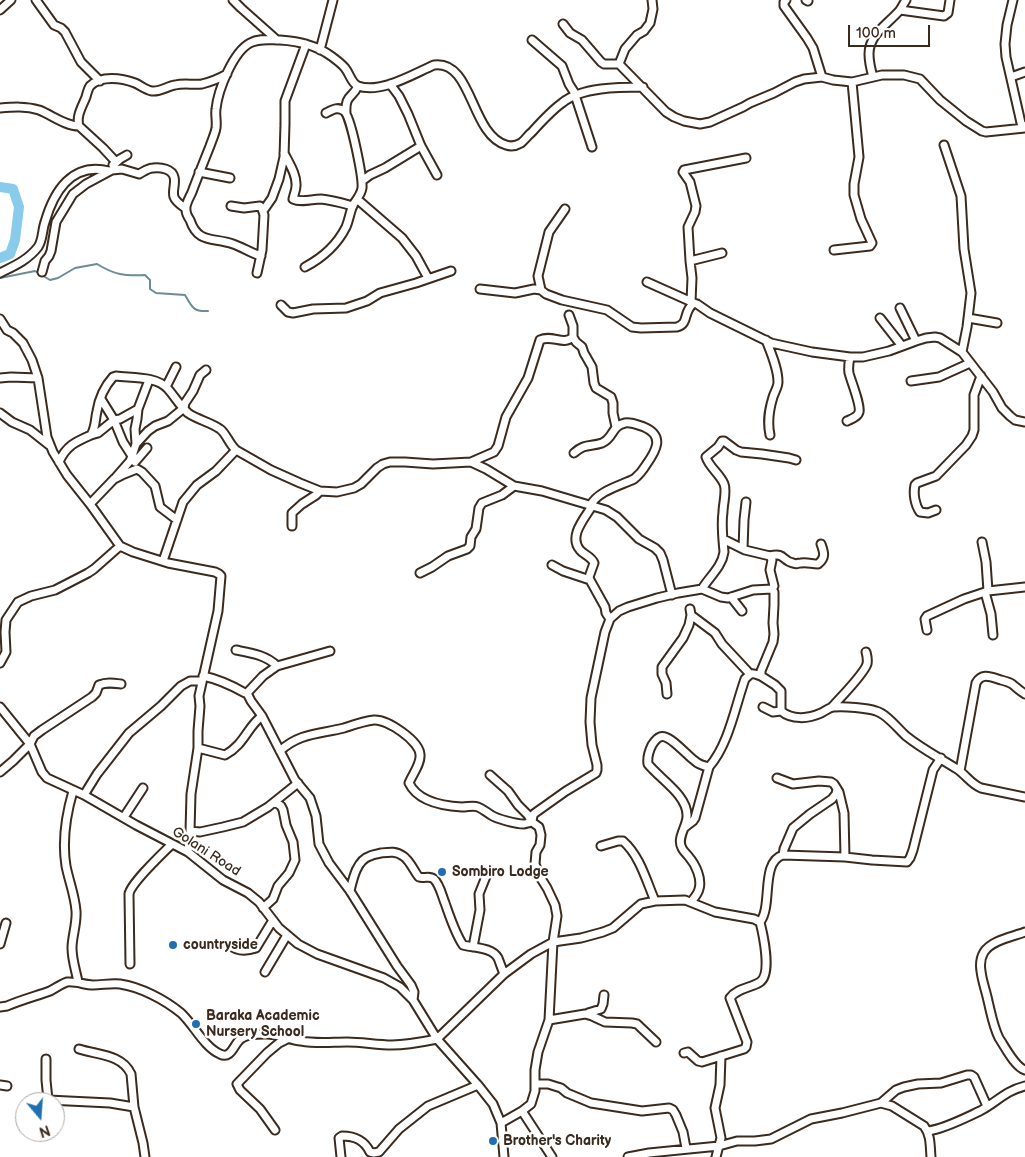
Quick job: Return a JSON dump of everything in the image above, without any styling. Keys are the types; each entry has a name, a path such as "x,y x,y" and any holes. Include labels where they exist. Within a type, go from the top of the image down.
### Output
{"street":[{"path":"0,10 11,0"},
{"path":"36,0 54,24 65,32 84,66 100,81"},
{"path":"234,0 277,40"},
{"path":"320,50 333,0"},
{"path":"620,64 625,49 650,23 653,9 652,0"},
{"path":"873,77 869,56 875,35 900,10 906,0"},
{"path":"900,10 944,16 948,13 950,0"},
{"path":"563,24 570,33 582,40 601,62 604,64 620,64 666,112 684,121 700,124 710,122 795,82 810,78 822,77 852,82 882,75 904,75 920,79 940,100 966,121 986,132 1025,128 1019,114 1006,57 1007,25 1014,0"},
{"path":"784,1 784,6 808,38 813,48 822,77"},
{"path":"261,256 223,241 202,238 195,232 190,223 186,208 216,128 217,103 222,88 237,54 249,44 261,40 277,40 306,44 330,55 344,67 352,81 358,86 371,88 390,84 434,65 450,68 460,78 487,131 494,138 509,146 521,143 564,101 575,95 603,89 643,87"},
{"path":"532,40 562,66 568,84 575,95 592,147"},
{"path":"263,211 270,202 281,169 284,154 285,101 306,44"},
{"path":"1011,77 1025,72"},
{"path":"116,162 77,122 89,88 93,84 108,79 121,79 147,90 155,91 173,85 202,84 228,74"},
{"path":"834,250 870,246 872,243 861,219 854,195 859,157 852,82"},
{"path":"390,84 399,96 421,146 437,175"},
{"path":"305,267 325,254 336,243 361,192 362,181 355,143 346,113 347,100 358,86"},
{"path":"0,108 22,107 38,110 67,124 79,126"},
{"path":"326,113 336,108 342,109 346,113"},
{"path":"944,145 960,196 965,263 971,294 962,352"},
{"path":"362,181 421,146"},
{"path":"284,154 295,179 296,186 293,199 296,201 320,199 353,206"},
{"path":"111,171 116,162 127,155"},
{"path":"480,289 515,293 534,289 541,290 562,300 607,310 632,327 677,327 682,325 686,312 693,302 688,227 696,206 690,182 683,172 684,170 746,158"},
{"path":"42,272 45,261 51,251 56,222 73,194 86,184 111,171 122,169 139,174 153,168 168,170 175,179 174,197 178,204 186,208"},
{"path":"0,273 20,264 38,247 44,223 53,201 61,186 68,179 74,174 86,171 100,169 111,171"},
{"path":"200,172 230,178"},
{"path":"357,200 402,238 416,256 428,278"},
{"path":"232,206 244,208 260,206 263,211 261,256 257,273"},
{"path":"541,290 538,276 549,232 565,209"},
{"path":"690,261 722,253"},
{"path":"281,305 288,312 293,313 313,309 346,308 380,293 416,283 451,270"},
{"path":"646,282 693,302 710,313 766,340 791,348 863,357 935,337 946,341 962,352 981,376 1002,408 1015,420 1025,422"},
{"path":"900,308 916,341"},
{"path":"569,315 573,326 573,337 582,347 592,367 596,388 611,397 616,427"},
{"path":"880,318 902,346"},
{"path":"968,318 997,324"},
{"path":"0,319 7,330 13,333 26,347 35,366 45,428 50,446 67,475 120,546 178,566 215,572 221,576 218,611 199,696 198,748 191,794 188,852"},
{"path":"91,435 101,399 113,377 149,380 166,387 184,408 195,417 220,429 236,450 271,470 320,491 337,492 354,488 366,480 377,468 390,462 433,464 471,462 494,452 498,446 506,417 528,378 540,340 550,338 566,342 573,337"},
{"path":"766,340 778,380 768,420 770,435"},
{"path":"847,421 856,417 859,412 848,366 850,356"},
{"path":"911,381 939,376 970,363"},
{"path":"166,387 176,367"},
{"path":"122,475 148,431 168,421 184,408 200,375 206,370"},
{"path":"936,510 928,513 920,512 914,494 915,485 936,476 966,445 972,436 974,430 974,395 981,376"},
{"path":"0,378 38,378"},
{"path":"90,504 114,480 134,453 134,429 138,409 149,380"},
{"path":"101,399 114,420 123,442 134,453 141,456 147,448"},
{"path":"59,462 69,446 98,433 114,420 120,419 138,409"},
{"path":"0,413 12,422 30,430 50,446"},
{"path":"574,453 584,446 606,441 616,427 625,424 631,423 643,427 656,437 657,446 651,459 638,476 592,501 576,533 576,542 580,550 594,563 589,577 610,619"},
{"path":"702,590 705,583 717,571 724,556 722,511 725,492 719,476 706,459 708,456 724,441 741,452 796,460"},
{"path":"163,561 183,502 197,485 216,471 236,450"},
{"path":"471,462 514,486 542,491 606,510 617,517 639,539 660,552 672,595"},
{"path":"114,480 137,470 142,472 155,486 158,492 160,507 177,520"},
{"path":"420,573 448,556 467,549 470,546 471,538 476,528 479,508 482,503 514,486"},
{"path":"292,526 292,513 320,491"},
{"path":"743,549 746,502"},
{"path":"723,539 743,549 770,556 776,554 794,564 802,562 818,564 824,556 822,544"},
{"path":"982,542 986,562 987,592 993,635"},
{"path":"0,663 6,652 6,620 18,602 31,596 55,590 94,570 120,546"},
{"path":"761,676 774,634 774,594 772,590 774,586 770,570 772,560 770,556"},
{"path":"552,566 590,580"},
{"path":"927,630 925,619 927,616 964,599 987,592 1025,586"},
{"path":"532,822 535,813 596,774 597,765 592,745 590,722 591,698 605,632 610,619 619,611 649,600 672,595 702,590 721,597 731,597 753,590 772,590"},
{"path":"731,597 742,611"},
{"path":"667,694 662,667 683,638 689,625 690,612 715,633 722,644 750,674"},
{"path":"236,650 260,656 277,666"},
{"path":"84,795 129,732 161,706 180,686 190,681 202,679 219,680 247,693 263,676 277,666 330,651"},
{"path":"763,707 773,712 781,711 804,718 822,713 832,706 866,666 868,658 866,652"},
{"path":"684,828 695,818 709,767 714,761 729,729 742,687 750,674 754,673 776,685 781,691 781,711"},
{"path":"960,771 978,679 988,676 1010,683 1025,694"},
{"path":"0,772 30,744 34,736 92,697 99,685 104,683 121,684"},
{"name":"Golani Road","path":"247,693 262,716 298,784 312,802 316,816 319,844 335,872 350,890 397,966 412,985 414,992 413,1000"},
{"path":"832,706 881,713 924,750 960,771 968,780 981,788 1025,797"},
{"name":"Golani Road","path":"0,707 30,744 40,768 50,780 84,795 188,852 224,880 248,893 287,935 298,944 317,954 384,978 400,987 413,1000 437,1039 493,1104 502,1123 504,1157"},
{"path":"198,748 225,755 240,744 252,725 262,716"},
{"path":"280,751 287,744 305,735 376,720 392,726 406,735 416,745 420,755 409,783 412,790 419,795 431,802 449,806 474,806 481,808 492,816 502,819 524,824 532,822"},
{"path":"691,902 699,891 700,882 695,865 681,846 681,837 687,815 686,807 680,795 648,764 649,751 658,737 663,736 670,739 696,763 709,767"},
{"path":"684,1053 688,1052 698,1061 702,1062 744,1049 747,1044 730,998 734,993 761,982 766,975 765,946 760,922 765,913 767,886 775,858 782,855 907,862 913,850 932,770 940,758"},
{"path":"490,776 508,790 532,822 539,827 541,835 540,845 536,852 535,864 555,905 557,916 553,942 549,1020 538,1052 534,1097 531,1104 502,1123"},
{"path":"777,778 793,784 819,781 831,782 837,788 844,813 845,858"},
{"path":"190,831 200,832 243,822 275,802 298,784"},
{"path":"124,817 143,788"},
{"path":"782,855 793,828 832,799 836,794 837,788"},
{"path":"73,790 64,846 66,866 76,909 72,953 78,982"},
{"path":"263,908 273,899 278,886 289,873 295,860 293,842 286,825 283,810 275,802"},
{"path":"601,846 623,841 628,846 642,869 655,901"},
{"path":"130,964 130,889 172,844"},
{"path":"350,890 357,869 363,860 370,856 391,851 398,853 405,857 412,865 418,876 429,877 434,880 440,889 450,920 463,945 488,950 494,954 498,957 504,974"},
{"path":"474,947 480,910 479,894 486,874"},
{"path":"0,1006 7,1006 53,990 66,982 91,985 119,984 130,986 162,1000 187,1019 210,1047 220,1055 230,1053 238,1041 246,1036 265,1034 310,1042 360,1042 391,1045 424,1042 437,1039 504,974 531,954 553,942 581,938 613,928 641,904 655,901 681,900 691,902 714,912 760,922"},
{"path":"230,945 234,949 245,951 256,948 273,920"},
{"path":"0,944 6,923"},
{"path":"1025,932 997,942 986,950 982,958 981,970 999,1037 1017,1065 1025,1070"},
{"path":"265,972 287,935"},
{"path":"549,1020 585,1014 601,1009 604,995"},
{"path":"585,1014 605,1022 637,1024 656,1042"},
{"path":"275,1130 260,1109 240,1090 237,1084 267,1053 287,1038"},
{"path":"79,1049 101,1054 123,1063 130,1071 134,1107 145,1157"},
{"path":"716,1157 721,1142 715,1108 720,1085 721,1056"},
{"path":"46,1059 47,1098 49,1100 110,1103 134,1107"},
{"path":"628,1157 686,1148 771,1139 811,1119 881,1103 896,1090 904,1087 941,1083 967,1075 974,1077 987,1106"},
{"path":"534,1084 548,1084 561,1088 566,1093 591,1103 642,1111 669,1108 676,1115 683,1132 686,1148"},
{"path":"342,1157 339,1138 342,1136 357,1138 364,1142 370,1152 379,1152 399,1129 422,1110 478,1085"},
{"path":"928,1130 939,1129 980,1110 1014,1089 1025,1086"},
{"path":"881,1103 899,1110 928,1130 931,1157"},
{"path":"522,1111 552,1157"}],"waterway":[{"path":"0,187 13,189 19,207 15,240 10,254 0,258"},
{"path":"0,278 35,271 50,280 58,278 75,268 97,264 120,274 145,275 150,280 150,289 156,293 185,295 189,303 196,310 208,311"}],"place":[{"name":"Sombiro Lodge","path":"442,872"},
{"name":"countryside","path":"173,945"},
{"name":"Baraka Academic Nursery School","path":"196,1024"},
{"name":"Brother's Charity","path":"493,1141"}]}
